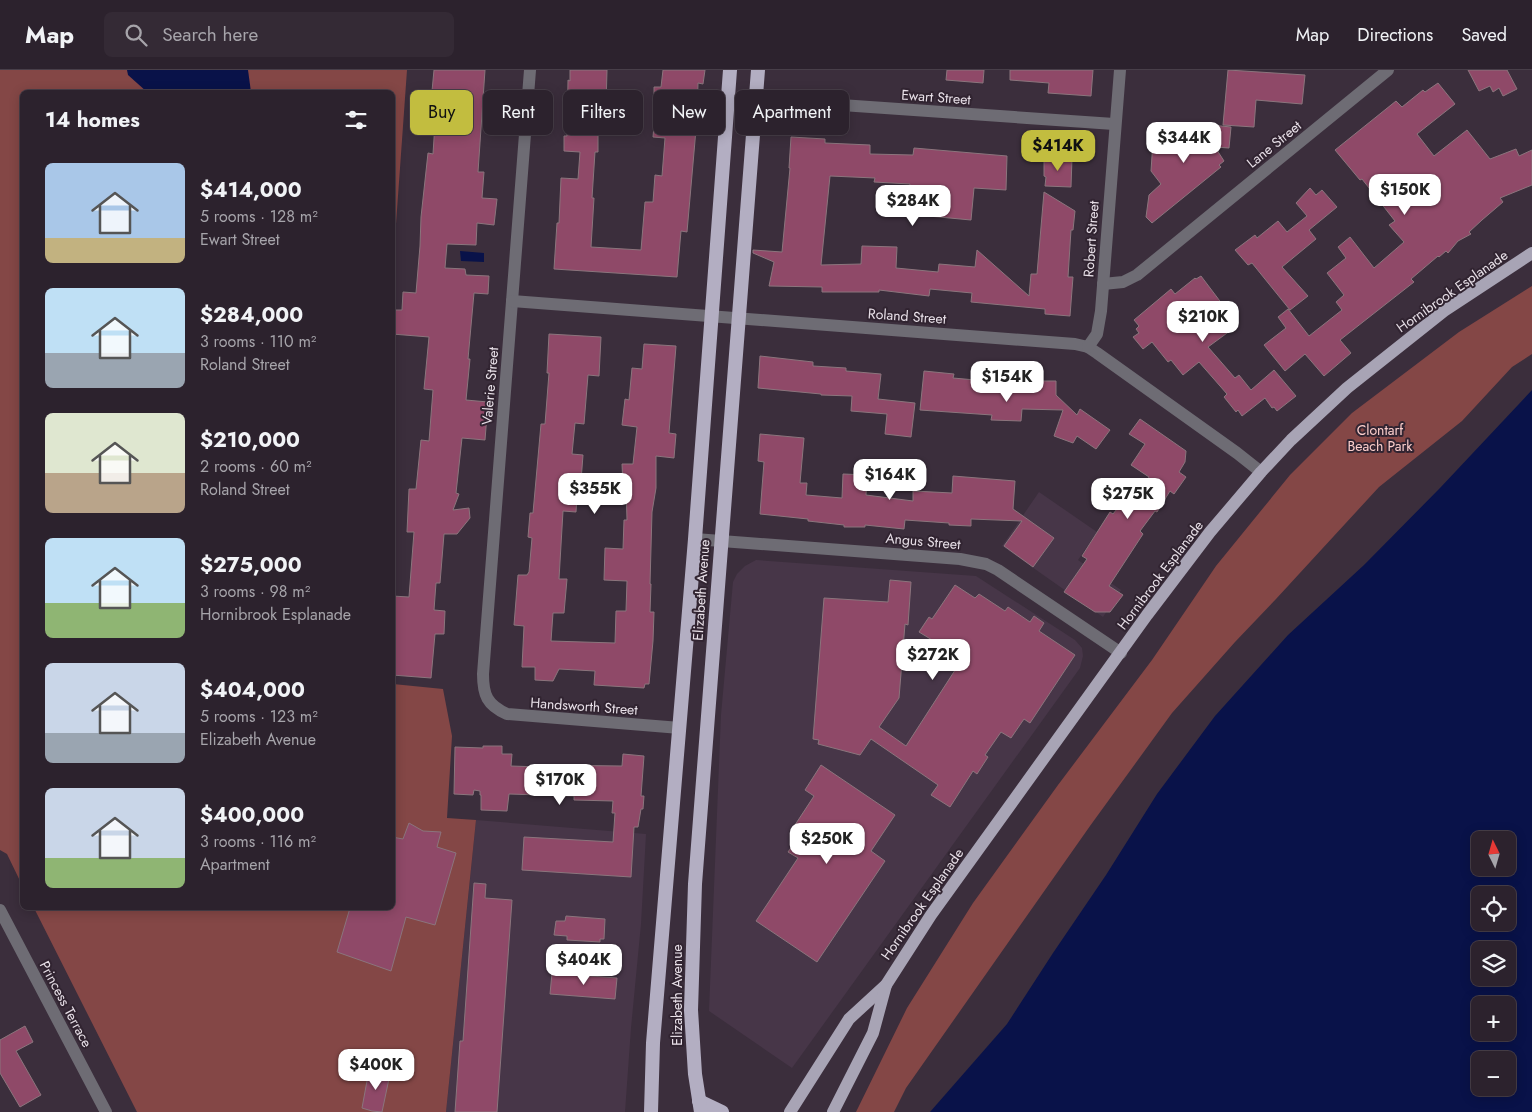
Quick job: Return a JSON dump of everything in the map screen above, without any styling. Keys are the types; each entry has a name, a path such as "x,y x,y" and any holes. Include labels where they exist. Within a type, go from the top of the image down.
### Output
{"highway":[{"name":"Elizabeth Avenue","path":"651,1112 653,1043 680,728 730,70"},
{"name":"Elizabeth Avenue","path":"757,90 758,70"},
{"name":"Elizabeth Avenue","path":"700,1106 695,1074 691,1010 695,884 753,135"},
{"path":"700,1106 722,1112"}],"main road":[{"name":"Hornibrook Esplanade","path":"790,1112 849,1019 886,985 931,914 1172,582 1260,472 1347,388 1444,311 1532,254"},
{"name":"Hornibrook Esplanade","path":"833,1112 873,1033 886,985"}],"street":[{"name":"Valerie Street","path":"490,704 485,694 483,674 530,70"},
{"name":"Robert Street","path":"1088,347 1094,340 1098,328 1120,70"},
{"name":"Lane Street","path":"1103,284 1123,282 1137,275 1388,70"},
{"name":"Ewart Street","path":"849,105 1114,124"},
{"name":"Roland Street","path":"512,301 1075,344 1088,347 1232,449 1260,472"},
{"name":"Angus Street","path":"695,538 960,559 986,564 998,570 1121,654"},
{"name":"Handsworth Street","path":"490,704 499,710 517,716 680,728"},
{"name":"Princess Terrace","path":"0,910 106,1112"}],"shaded area":[{"path":"127,70 248,70 251,90 145,90 128,75"},
{"path":"460,251 484,253 484,262 461,261"},
{"path":"1532,390 1532,1112 930,1112 1007,1024 1106,875 1157,794 1215,716 1288,635 1364,565 1440,488"},
{"path":"1039,492 1097,532 1078,560 1121,590 1103,617 1002,546"},
{"path":"756,560 976,576 1075,640 1082,648 1083,656 1080,668 792,1068 709,1011 721,715 733,582 737,574 745,566"},
{"path":"476,820 646,834 641,924 625,1112 446,1112"}],"green space":[{"path":"0,70 407,70 395,238 395,90 20,90 20,881 7,854 0,850"},
{"name":"Clontarf Beach Park","path":"1532,286 1532,354 1512,367 1462,421 1379,487 1235,642 1172,713 1090,826 906,1088 894,1112 856,1112 907,1008 973,903 1058,785 1152,660 1216,566 1290,475 1352,413 1459,332"},
{"path":"395,684 443,689 452,736 447,818 476,820 446,1112 137,1112 35,910 395,910"}],"building":[{"path":"434,70 485,70 478,172 484,172 482,198 497,199 494,225 477,223 476,245 447,244 445,268 465,269 466,275 489,276 488,294 474,293 466,400 488,402 485,440 462,438 456,493 459,494 453,510 469,508 470,518 457,534 444,534 440,583 436,583 434,610 445,611 444,634 435,634 431,678 395,675 395,596 409,597 414,532 407,532 409,489 416,489 421,440 429,441 433,390 424,389 429,337 395,334 395,310 402,310 403,292 416,293 421,217 428,153 433,154 434,135 473,135 473,90 432,90"},
{"path":"570,70 607,70 606,90 568,90 568,80 570,81"},
{"path":"663,70 705,70 703,84 698,83 698,90 654,90 654,87 661,87"},
{"path":"947,70 984,70 983,83 946,80"},
{"path":"1010,70 1093,70 1091,96 1048,93 1049,83 1010,80"},
{"path":"1228,70 1305,75 1302,104 1256,100 1254,127 1223,125"},
{"path":"1468,70 1507,70 1517,89 1503,96 1499,88 1493,92 1490,86 1479,91"},
{"path":"1438,83 1455,104 1417,134 1434,156 1467,130 1490,159 1516,149 1519,156 1532,150 1532,185 1500,198 1503,202 1469,232 1471,234 1458,241 1448,253 1446,251 1438,256 1411,279 1414,282 1340,340 1351,353 1324,376 1305,354 1285,371 1264,345 1286,328 1278,317 1288,309 1309,336 1342,310 1336,302 1344,295 1327,273 1346,258 1338,247 1350,237 1374,268 1404,242 1389,225 1395,221 1362,179 1360,180 1335,150 1396,101 1402,107 1423,90 1425,92"},
{"path":"1200,124 1231,127 1229,148 1215,147 1224,161 1219,165 1221,167 1152,223 1146,217 1149,195 1161,184 1151,171 1153,141 1165,142 1167,125 1200,128"},
{"path":"598,135 598,152 595,152 592,198 594,198 591,247 641,250 645,202 653,202 655,175 662,176 665,138 653,137 653,135 696,135 687,232 681,231 677,277 554,269 561,178 578,179 580,152 564,151 564,136"},
{"path":"791,137 825,139 825,143 870,145 870,154 913,155 914,148 1007,156 1006,190 974,188 971,220 907,214 910,184 874,182 875,178 830,176 821,265 861,264 862,246 897,247 896,268 938,272 939,264 975,267 977,250 1029,296 1031,274 1037,274 1044,192 1075,211 1073,230 1071,230 1068,277 1073,277 1070,316 1045,314 1045,309 971,302 972,293 930,289 929,296 879,290 879,292 822,292 822,287 769,286 774,262 753,253 753,250 782,252"},
{"path":"1044,157 1072,158 1071,187 1045,186"},
{"path":"1310,188 1316,195 1322,190 1337,207 1309,230 1316,239 1282,267 1308,296 1290,310 1252,263 1248,265 1235,250 1255,235 1257,238 1278,221 1287,232 1307,216 1296,203"},
{"path":"1201,276 1238,325 1208,347 1235,378 1239,375 1251,390 1274,370 1296,396 1277,411 1274,407 1272,408 1265,398 1242,416 1238,410 1236,412 1224,397 1227,394 1199,362 1183,375 1171,360 1168,362 1152,342 1143,349 1133,337 1139,333 1136,329 1139,326 1134,320 1171,289 1175,294 1195,278"},
{"path":"549,334 601,337 599,376 588,375 584,424 575,423 572,454 583,455 581,481 578,481 576,512 563,511 559,579 567,579 564,613 553,613 551,641 615,643 616,611 626,611 627,581 604,580 605,548 623,549 624,520 627,520 626,485 623,485 622,464 633,464 637,427 622,425 625,399 629,400 632,368 642,369 644,344 676,346 669,433 676,434 674,458 656,456 650,584 650,612 654,612 653,641 649,684 645,684 644,688 594,685 595,671 559,669 553,681 535,680 535,667 522,667 524,626 514,625 518,575 527,575 529,572 532,538 528,537 530,513 533,513 541,424 545,424 549,373 547,373"},
{"path":"760,356 813,362 813,366 846,368 846,371 881,374 878,399 915,403 911,437 885,434 887,414 851,411 852,396 821,395 758,388"},
{"path":"924,371 954,374 953,378 1009,383 1009,381 1056,381 1056,395 1077,415 1080,409 1110,430 1096,449 1077,436 1073,443 1054,436 1063,410 1022,409 1021,421 991,420 992,415 920,410"},
{"path":"1140,419 1186,451 1185,462 1179,472 1186,477 1174,494 1170,491 1157,512 1155,511 1140,531 1143,534 1109,586 1123,595 1110,612 1095,612 1064,592 1087,559 1082,556 1110,512 1113,514 1128,495 1134,500 1149,477 1131,465 1145,444 1129,434"},
{"path":"760,434 804,438 800,483 807,483 806,495 842,498 843,474 867,475 866,495 913,501 913,491 952,493 953,476 1015,481 1013,509 1054,538 1033,567 1004,546 1022,521 971,519 971,526 905,520 904,529 865,525 865,527 844,527 844,525 808,521 808,519 760,514 764,462 758,461"},
{"path":"890,580 911,582 908,625 905,624 899,698 879,727 906,746 959,664 940,651 942,646 919,632 929,617 932,619 955,585 975,598 979,594 1005,611 1008,607 1030,622 1034,616 1044,623 1039,631 1075,655 1030,723 1024,719 1011,738 1001,732 985,755 988,757 977,774 973,771 950,807 931,795 938,785 871,739 860,755 818,744 819,740 813,739 824,598 888,602"},
{"path":"483,746 502,746 502,754 512,754 511,766 622,766 623,754 644,756 641,796 644,796 643,809 641,809 638,827 634,827 631,877 522,870 524,837 613,842 615,813 612,813 613,801 574,800 574,796 509,794 507,811 481,810 480,791 474,790 473,795 454,794 455,747 483,748"},
{"path":"821,765 895,815 871,851 885,861 817,962 756,921 798,858 788,852 801,833 793,828 814,796 805,790"},
{"path":"409,823 423,831 441,832 437,847 456,853 435,925 406,917 391,971 337,952 349,910 395,910 395,838 403,839"},
{"path":"474,883 486,884 485,898 512,900 497,1112 455,1112 460,1041 463,1041"},
{"path":"566,916 605,919 604,939 600,939 600,942 567,940 567,936 554,935 556,921 565,921"},
{"path":"552,973 617,978 615,999 550,994"},
{"path":"25,1026 33,1042 16,1051 41,1095 20,1107 0,1073 0,1040"},
{"path":"369,1070 390,1074 382,1112 362,1108"}]}
